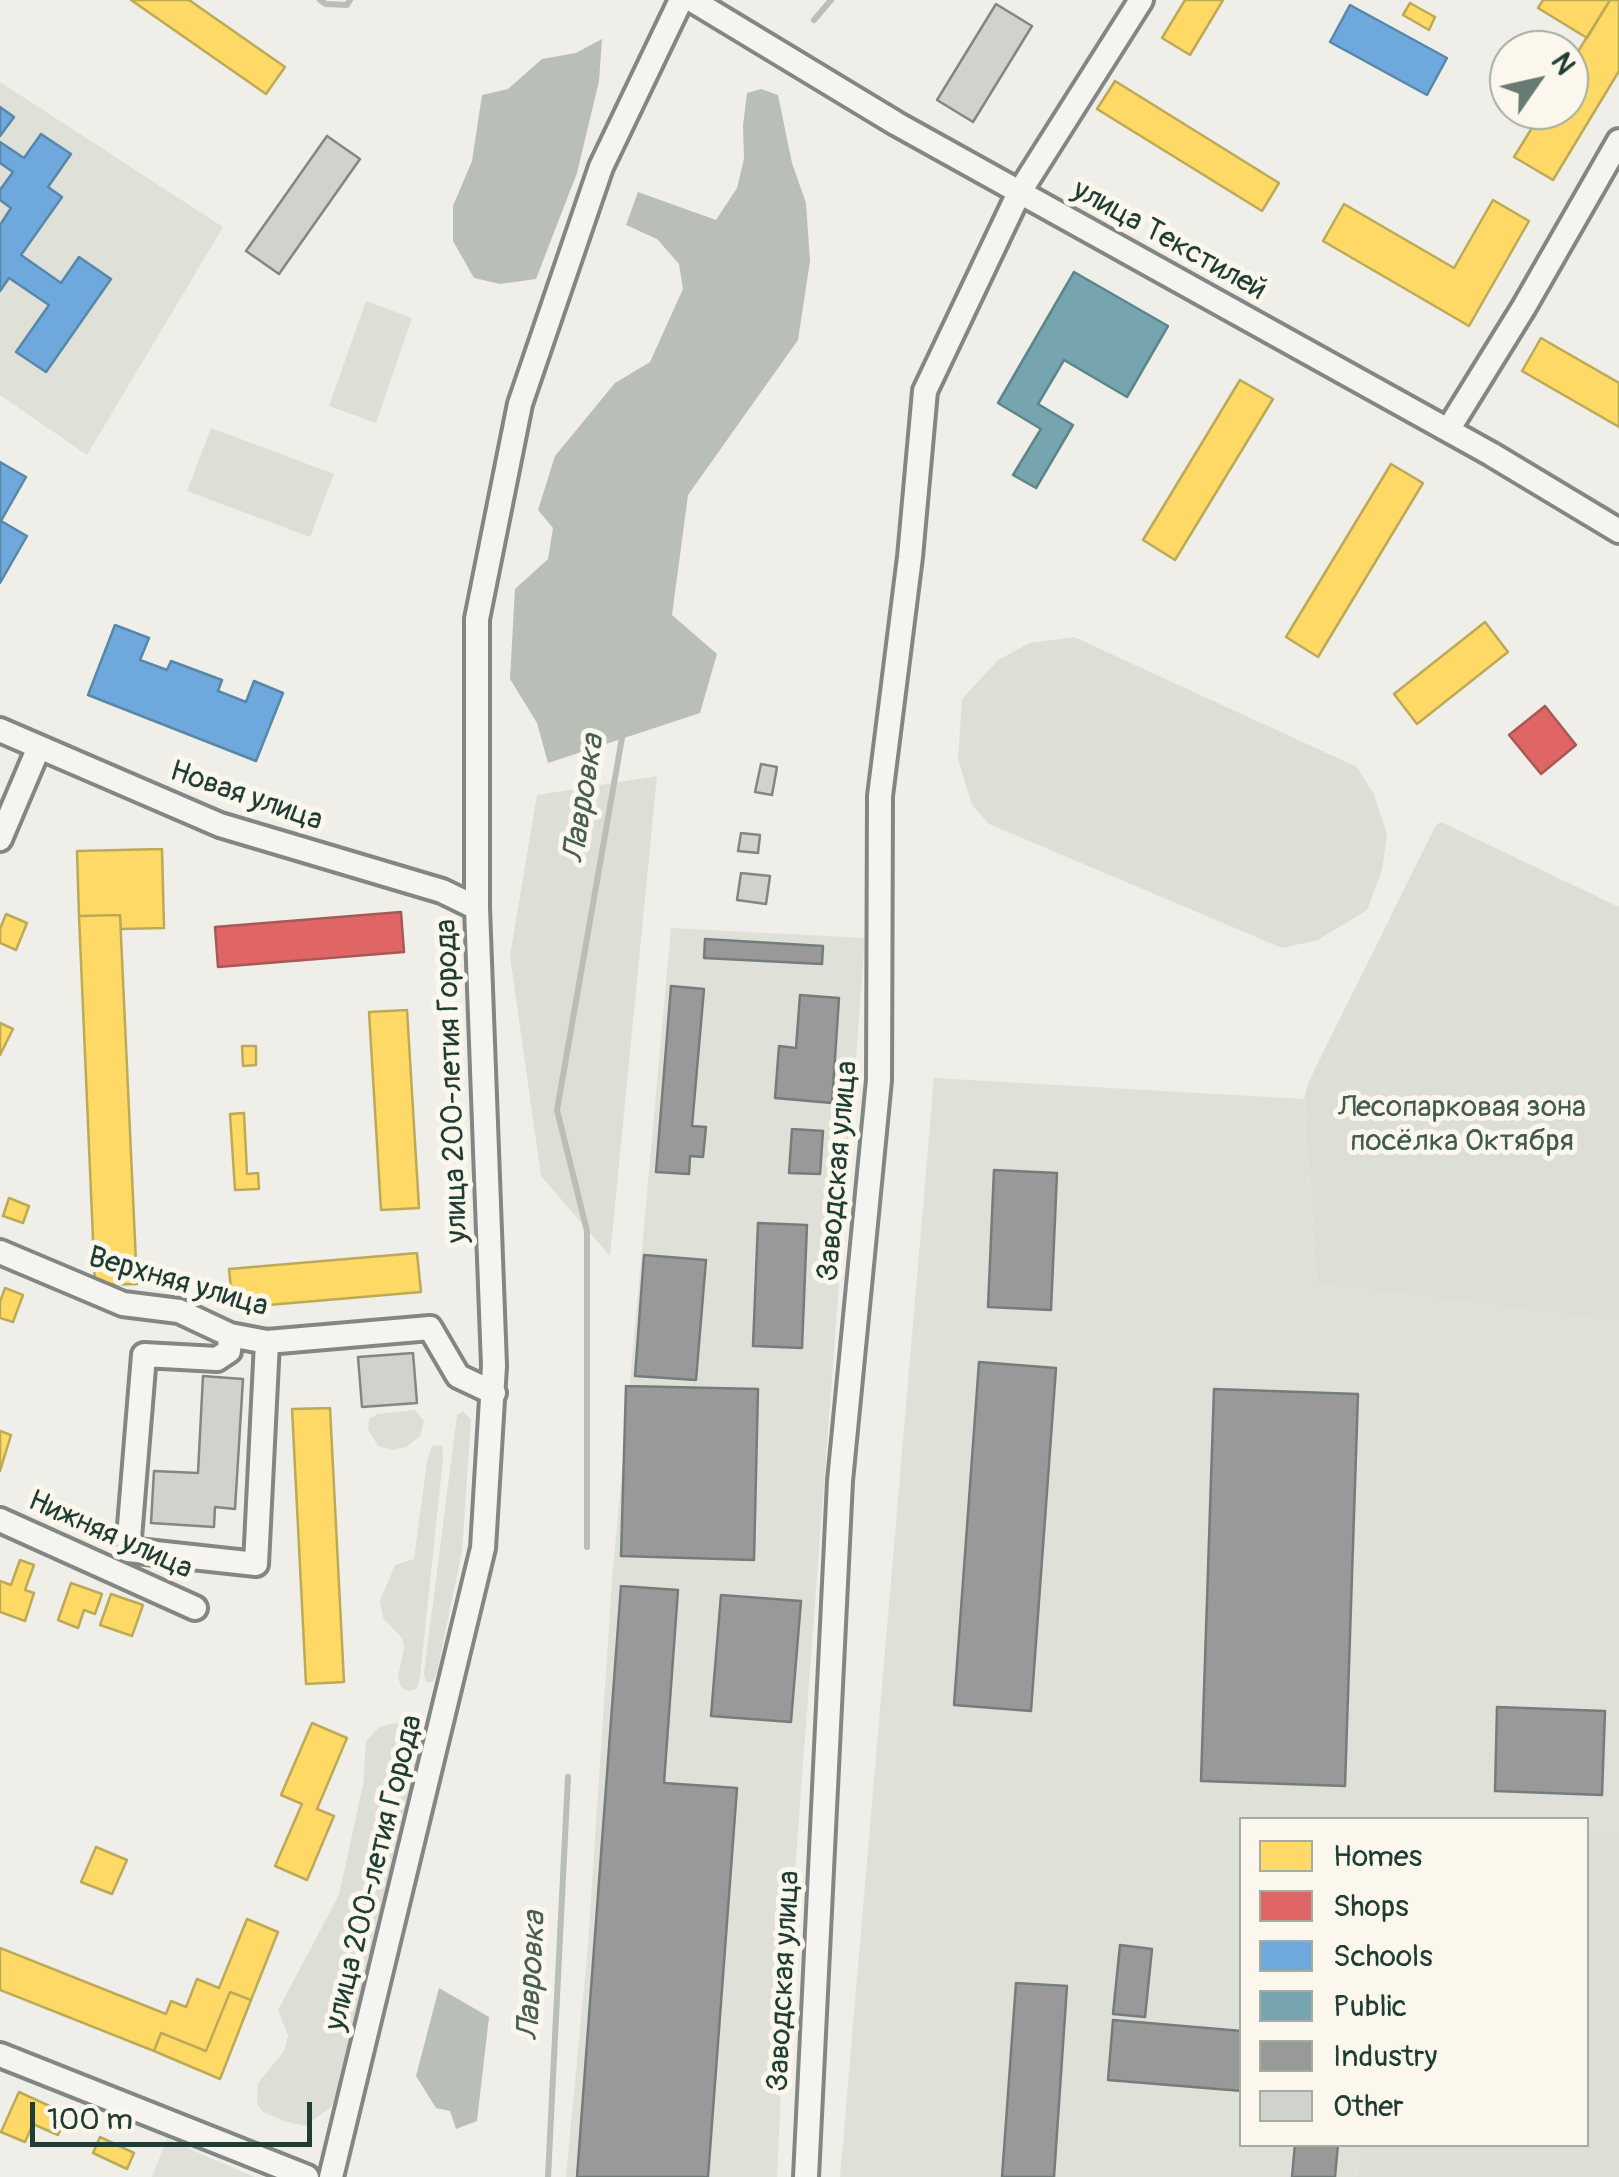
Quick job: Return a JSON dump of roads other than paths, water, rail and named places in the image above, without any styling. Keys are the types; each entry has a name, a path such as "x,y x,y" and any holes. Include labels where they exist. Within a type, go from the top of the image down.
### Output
{"street":[{"name":"улица 200-летия Города","path":"331,2177 483,1548 494,1393 477,908 477,619 520,404 601,167 682,0"},
{"name":"улица Текстилей","path":"692,0 1019,193 1448,430 1619,531"},
{"name":"Заводская улица","path":"806,2177 840,1481 880,1080 880,796 910,557 925,391 1019,193 1141,0"},
{"path":"1448,430 1619,141"},
{"name":"Новая улица","path":"0,730 220,825 442,890 477,908"},
{"path":"0,839 39,747"},
{"name":"Верхняя улица","path":"0,1252 123,1304 179,1311 230,1335 267,1342 430,1328 458,1376 494,1393"},
{"path":"230,1335 229,1351 216,1359 144,1355 128,1550 256,1564 267,1342"},
{"name":"Нижняя улица","path":"0,1520 195,1608"},
{"path":"1,2057 306,2177"}],"waterway":[{"path":"320,0 347,5 350,0"},
{"name":"Лавровка","path":"814,20 831,0"},
{"name":"Лавровка","path":"587,1547 587,1231 557,1110 623,732"},
{"name":"Лавровка","path":"548,2177 568,1777"}],"park label":[{"name":"Лесопарковая зона посёлка Октября","path":"1462,1125"}]}
